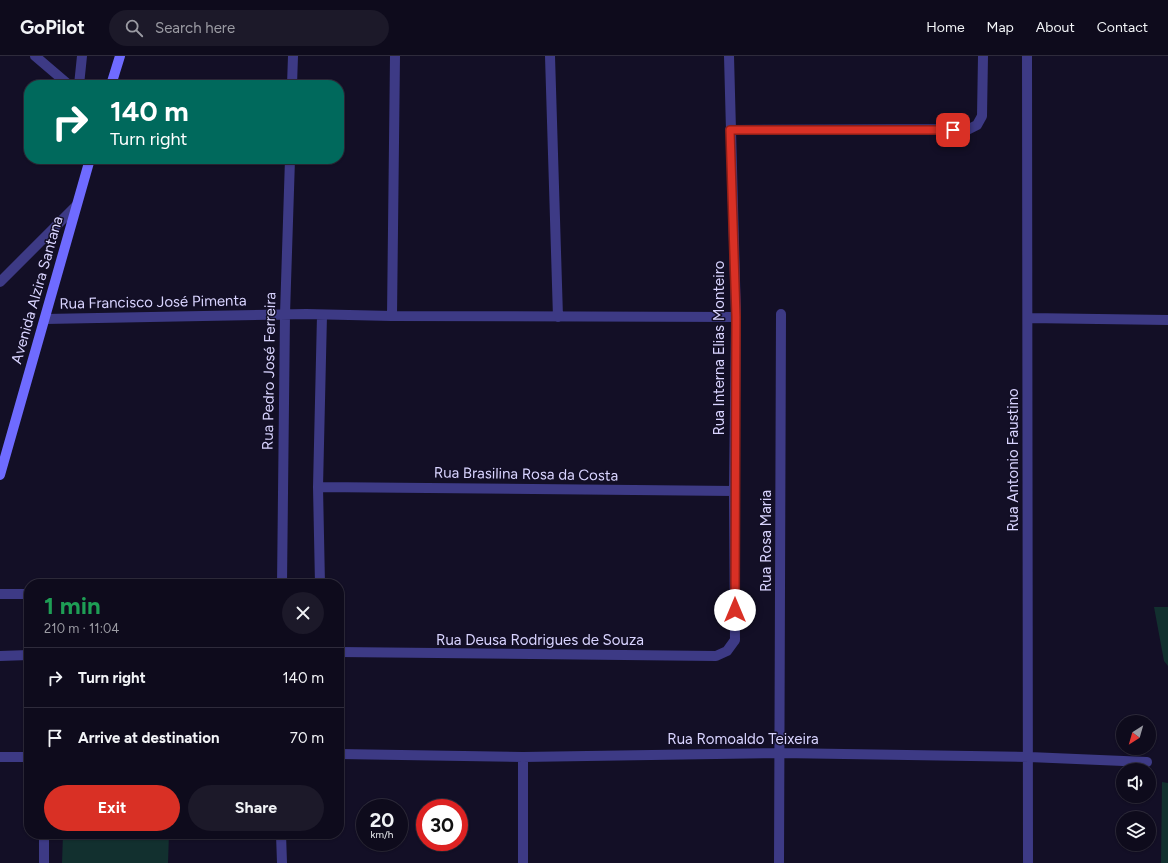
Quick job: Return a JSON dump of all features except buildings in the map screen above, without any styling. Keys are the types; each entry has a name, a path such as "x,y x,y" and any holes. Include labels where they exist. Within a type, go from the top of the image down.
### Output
{"main road":[{"path":"113,80 120,56"},
{"name":"Avenida Alzira Santana","path":"0,474 89,164"}],"street":[{"path":"34,56 63,80"},
{"path":"80,80 82,56"},
{"path":"292,80 293,56"},
{"path":"392,316 395,56"},
{"path":"550,56 558,317"},
{"name":"Rua Interna Elias Monteiro","path":"729,56 736,317 734,491 735,640"},
{"path":"730,130 969,130 977,125 982,116 983,56"},
{"name":"Rua Antonio Faustino","path":"1027,56 1028,863"},
{"name":"Rua Pedro José Ferreira","path":"282,579 284,314 290,164"},
{"path":"0,282 76,206"},
{"name":"Rua Francisco José Pimenta","path":"45,319 284,314 322,316 736,317"},
{"name":"Rua Rosa Maria","path":"780,863 781,314"},
{"path":"320,579 318,487 322,316"},
{"path":"1028,318 1168,320"},
{"name":"Rua Brasilina Rosa da Costa","path":"318,487 734,491"},
{"path":"0,594 24,594"},
{"name":"Rua Deusa Rodrigues de Souza","path":"344,652 716,656 727,651 735,640"},
{"path":"0,656 24,656"},
{"name":"Rua Romoaldo Teixeira","path":"344,754 523,757 781,753 1029,757 1147,762"},
{"path":"0,757 24,757"},
{"path":"523,757 523,863"},
{"path":"44,839 44,863"},
{"path":"281,839 282,863"}],"green space":[{"path":"1154,607 1168,607 1168,666 1164,661"},
{"path":"1162,782 1168,783 1168,863 1161,863"},
{"path":"63,839 169,839 168,863 62,863"}],"route":[{"path":"735,610 734,491 736,317 730,130 953,130"}]}
